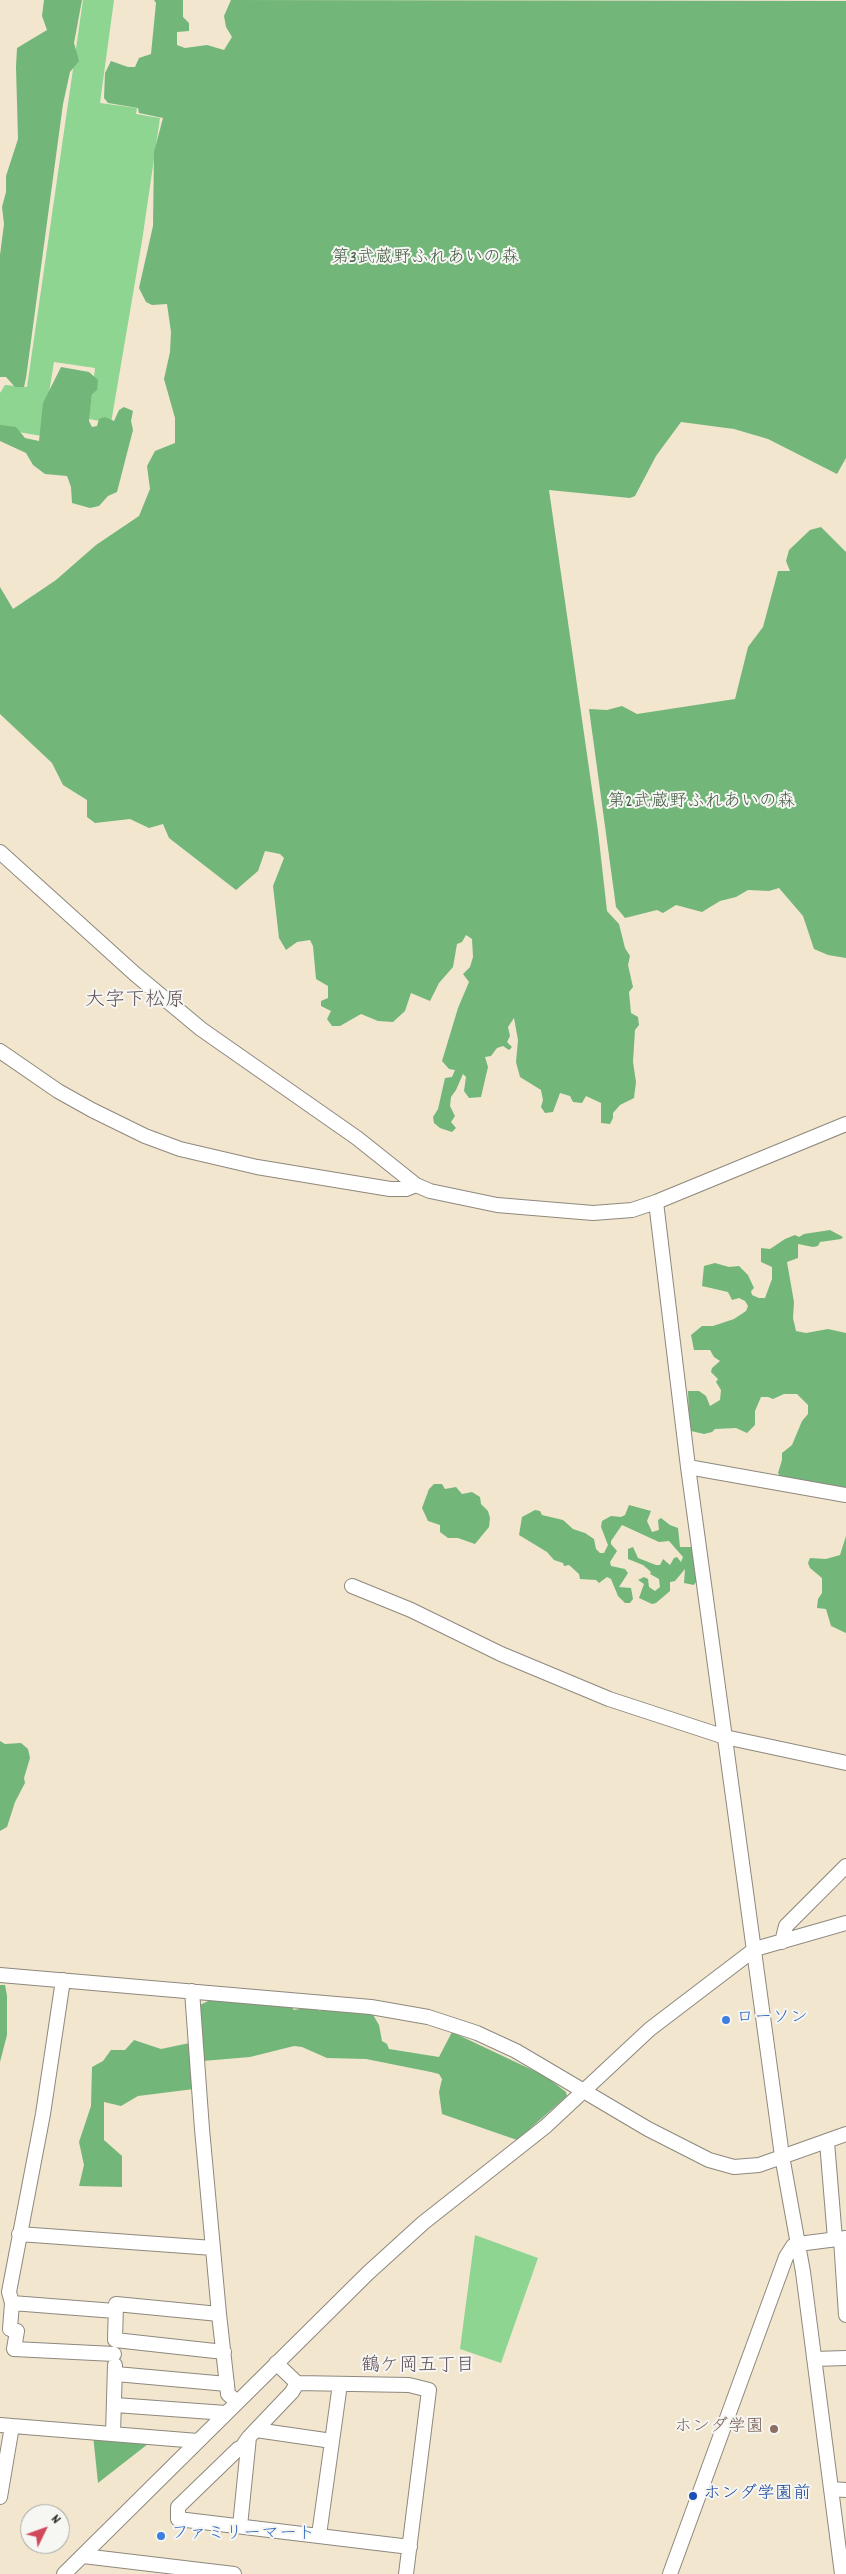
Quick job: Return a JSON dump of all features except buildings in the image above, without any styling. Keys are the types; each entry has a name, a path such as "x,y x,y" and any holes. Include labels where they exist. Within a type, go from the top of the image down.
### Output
{"street":[{"path":"0,852 135,974 201,1029 357,1138 416,1185 444,1195 489,1204 593,1214 632,1210 656,1202 846,1124"},
{"path":"0,1051 58,1091 92,1110 145,1136 180,1149 257,1166 390,1189 406,1189 416,1185"},
{"path":"656,1202 688,1467 782,2156 803,2272 831,2489 842,2548 842,2574"},
{"path":"688,1467 846,1495"},
{"path":"352,1586 412,1610 501,1654 600,1695 725,1737 846,1763"},
{"path":"782,1942 786,1926 846,1866"},
{"path":"64,2574 368,2273 423,2222 546,2126 582,2090 650,2029 755,1949 846,1923"},
{"path":"0,1975 390,2009 428,2017 454,2024 498,2042 648,2129 722,2164 744,2167 759,2165 846,2134"},
{"path":"63,1980 43,2114 9,2292 12,2303 10,2329 17,2331 14,2348 115,2347 224,2352"},
{"path":"192,1991 219,2314 228,2394 237,2402"},
{"path":"827,2142 841,2239 846,2315"},
{"path":"19,2234 213,2248"},
{"path":"670,2574 782,2268 791,2249 798,2244 841,2239"},
{"path":"782,2268 795,2268 803,2272"},
{"path":"12,2303 116,2311"},
{"path":"113,2434 116,2374 116,2304 219,2314"},
{"path":"814,2358 846,2358"},
{"path":"276,2363 297,2383 409,2385 429,2390 406,2574"},
{"path":"116,2374 227,2384"},
{"path":"297,2383 292,2392 252,2433 242,2447 178,2507 178,2520 410,2547"},
{"path":"319,2535 340,2384"},
{"path":"114,2405 226,2414"},
{"path":"0,2496 6,2426 198,2440"},
{"path":"252,2433 332,2441"},
{"path":"240,2526 252,2433"},
{"path":"831,2489 846,2490"},
{"path":"83,2556 234,2574"}],"green space":[{"path":"44,0 82,0 74,43 79,61 70,72 63,104 24,387 15,387 6,377 0,377 0,255 4,224 2,207 6,192 6,176 18,139 17,48 47,30 42,16"},
{"path":"83,0 114,0 100,103 137,108 136,114 160,118 142,241 111,423 89,419 95,368 54,362 42,436 0,429 0,393 5,385 27,387"},
{"name":"第3武蔵野ふれあいの森","path":"154,0 183,0 183,17 189,23 189,31 177,32 177,45 185,48 207,45 224,50 232,37 226,27 224,16 231,0 846,1 846,458 837,474 768,439 734,429 681,422 656,456 635,496 630,498 549,490 598,831 607,911 619,924 625,948 630,956 628,965 633,987 629,992 631,1013 638,1017 639,1025 635,1030 633,1062 636,1082 634,1098 620,1105 613,1113 610,1124 601,1123 601,1103 586,1096 582,1103 573,1102 570,1096 560,1093 553,1112 545,1113 541,1107 543,1100 541,1090 520,1077 516,1062 518,1040 514,1018 508,1027 510,1036 507,1042 512,1047 509,1050 503,1046 497,1048 491,1056 485,1057 488,1067 481,1097 469,1098 464,1091 466,1077 463,1074 451,1097 450,1106 455,1116 451,1122 456,1128 452,1132 440,1128 434,1123 433,1117 438,1109 445,1078 452,1077 455,1070 449,1069 442,1061 458,1008 469,982 463,974 470,967 473,957 472,939 466,935 462,942 457,944 453,967 439,983 430,1001 411,993 405,1011 393,1022 378,1021 361,1014 340,1026 332,1026 327,1019 331,1011 321,1006 321,1001 328,998 328,986 316,979 313,946 310,940 297,942 286,950 279,938 273,886 284,858 280,854 265,851 258,871 236,890 169,838 163,824 149,828 130,819 95,823 87,817 87,800 63,785 52,763 0,714 0,587 13,609 56,580 96,545 139,516 150,489 147,466 155,451 175,443 175,418 164,379 170,352 171,332 167,304 152,305 146,302 139,288 153,226 154,152 163,118 139,113 138,108 108,103 104,98 105,73 111,61 128,67 135,67 139,58 151,54 156,3"},
{"path":"61,367 89,372 98,380 97,390 92,394 89,421 92,427 97,426 99,419 105,417 114,421 119,410 124,407 133,411 131,421 133,430 117,492 108,496 99,506 90,508 72,503 71,487 67,476 45,474 33,465 26,453 0,441 0,425 16,427 25,438 39,441 43,403"},
{"name":"第2武蔵野ふれあいの森","path":"821,527 846,552 846,958 828,955 814,949 803,916 779,888 769,891 748,890 736,897 720,901 702,912 676,905 663,913 657,910 625,918 616,907 589,709 607,710 622,706 637,714 735,699 748,647 763,627 778,571 790,571 786,561 789,550 810,530"},
{"path":"830,1230 843,1237 841,1239 820,1242 818,1246 813,1247 798,1244 798,1258 787,1262 794,1302 793,1318 796,1331 806,1333 828,1329 846,1333 846,1490 838,1486 827,1487 781,1478 778,1473 782,1453 792,1445 802,1421 808,1414 808,1405 797,1394 784,1394 773,1399 761,1397 755,1411 755,1425 747,1433 736,1428 715,1429 704,1434 691,1431 689,1417 688,1391 699,1391 706,1396 710,1406 720,1400 721,1390 716,1382 718,1379 711,1372 712,1368 720,1361 714,1357 710,1350 694,1350 691,1335 702,1326 713,1326 734,1319 746,1311 748,1306 745,1301 739,1298 732,1300 728,1292 702,1286 704,1266 715,1263 729,1267 739,1266 748,1275 754,1288 751,1291 752,1295 765,1298 772,1279 772,1267 761,1262 761,1248 770,1249 795,1235 799,1237 804,1234"},
{"path":"434,1484 442,1484 445,1489 456,1487 462,1494 472,1492 480,1497 481,1504 488,1511 490,1518 489,1527 475,1544 458,1538 448,1538 440,1532 440,1525 428,1521 422,1508 429,1489"},
{"path":"629,1505 651,1511 647,1521 652,1532 659,1530 658,1520 661,1518 678,1528 680,1547 691,1547 693,1553 697,1580 694,1585 684,1583 685,1569 675,1581 670,1582 670,1591 656,1603 652,1604 639,1598 644,1584 638,1580 644,1577 648,1579 649,1587 655,1591 660,1587 659,1579 650,1574 651,1572 643,1565 628,1559 628,1549 633,1547 638,1558 656,1565 660,1565 663,1559 670,1565 674,1558 677,1557 681,1562 683,1557 669,1541 659,1542 622,1525 611,1541 611,1544 617,1551 610,1562 611,1566 625,1569 628,1573 619,1587 631,1588 633,1599 630,1603 625,1603 618,1596 611,1579 607,1577 599,1583 596,1580 580,1579 579,1574 569,1565 564,1566 563,1563 554,1560 547,1552 519,1535 522,1517 535,1510 540,1511 542,1515 563,1520 573,1529 585,1533 594,1539 596,1549 600,1553 604,1553 608,1545 601,1527 602,1521 611,1516 621,1517 625,1515"},
{"path":"846,1536 846,1633 831,1626 826,1609 817,1608 818,1599 822,1593 822,1578 810,1568 808,1563 810,1558 826,1559 840,1555"},
{"path":"0,1741 5,1744 21,1743 28,1749 30,1758 24,1778 25,1783 15,1802 7,1827 0,1831"},
{"path":"0,1985 5,1985 7,1996 7,2035 0,2062"},
{"path":"229,1999 291,2006 294,2010 310,2007 320,2011 324,2008 372,2013 379,2025 382,2041 387,2044 389,2049 439,2057 452,2032 545,2076 566,2092 567,2096 517,2140 442,2114 439,2092 442,2079 439,2074 366,2059 327,2058 302,2047 294,2046 250,2057 203,2061 202,2088 138,2096 121,2106 104,2102 104,2140 122,2156 122,2187 79,2186 84,2165 79,2142 91,2106 92,2067 103,2061 111,2050 125,2050 134,2040 161,2049 199,2041 198,2006 210,2000"},
{"path":"475,2235 538,2258 501,2363 460,2349"},
{"path":"93,2435 153,2440 98,2483"}],"place":[{"name":"ローソン","path":"726,2020"},
{"name":"ホンダ学園","path":"774,2429"},
{"name":"ホンダ学園前","path":"693,2496"},
{"name":"ファミリーマート","path":"161,2536"}],"district":[{"name":"大字下松原","path":"135,1002"},
{"name":"鶴ケ岡五丁目","path":"418,2367"}]}
